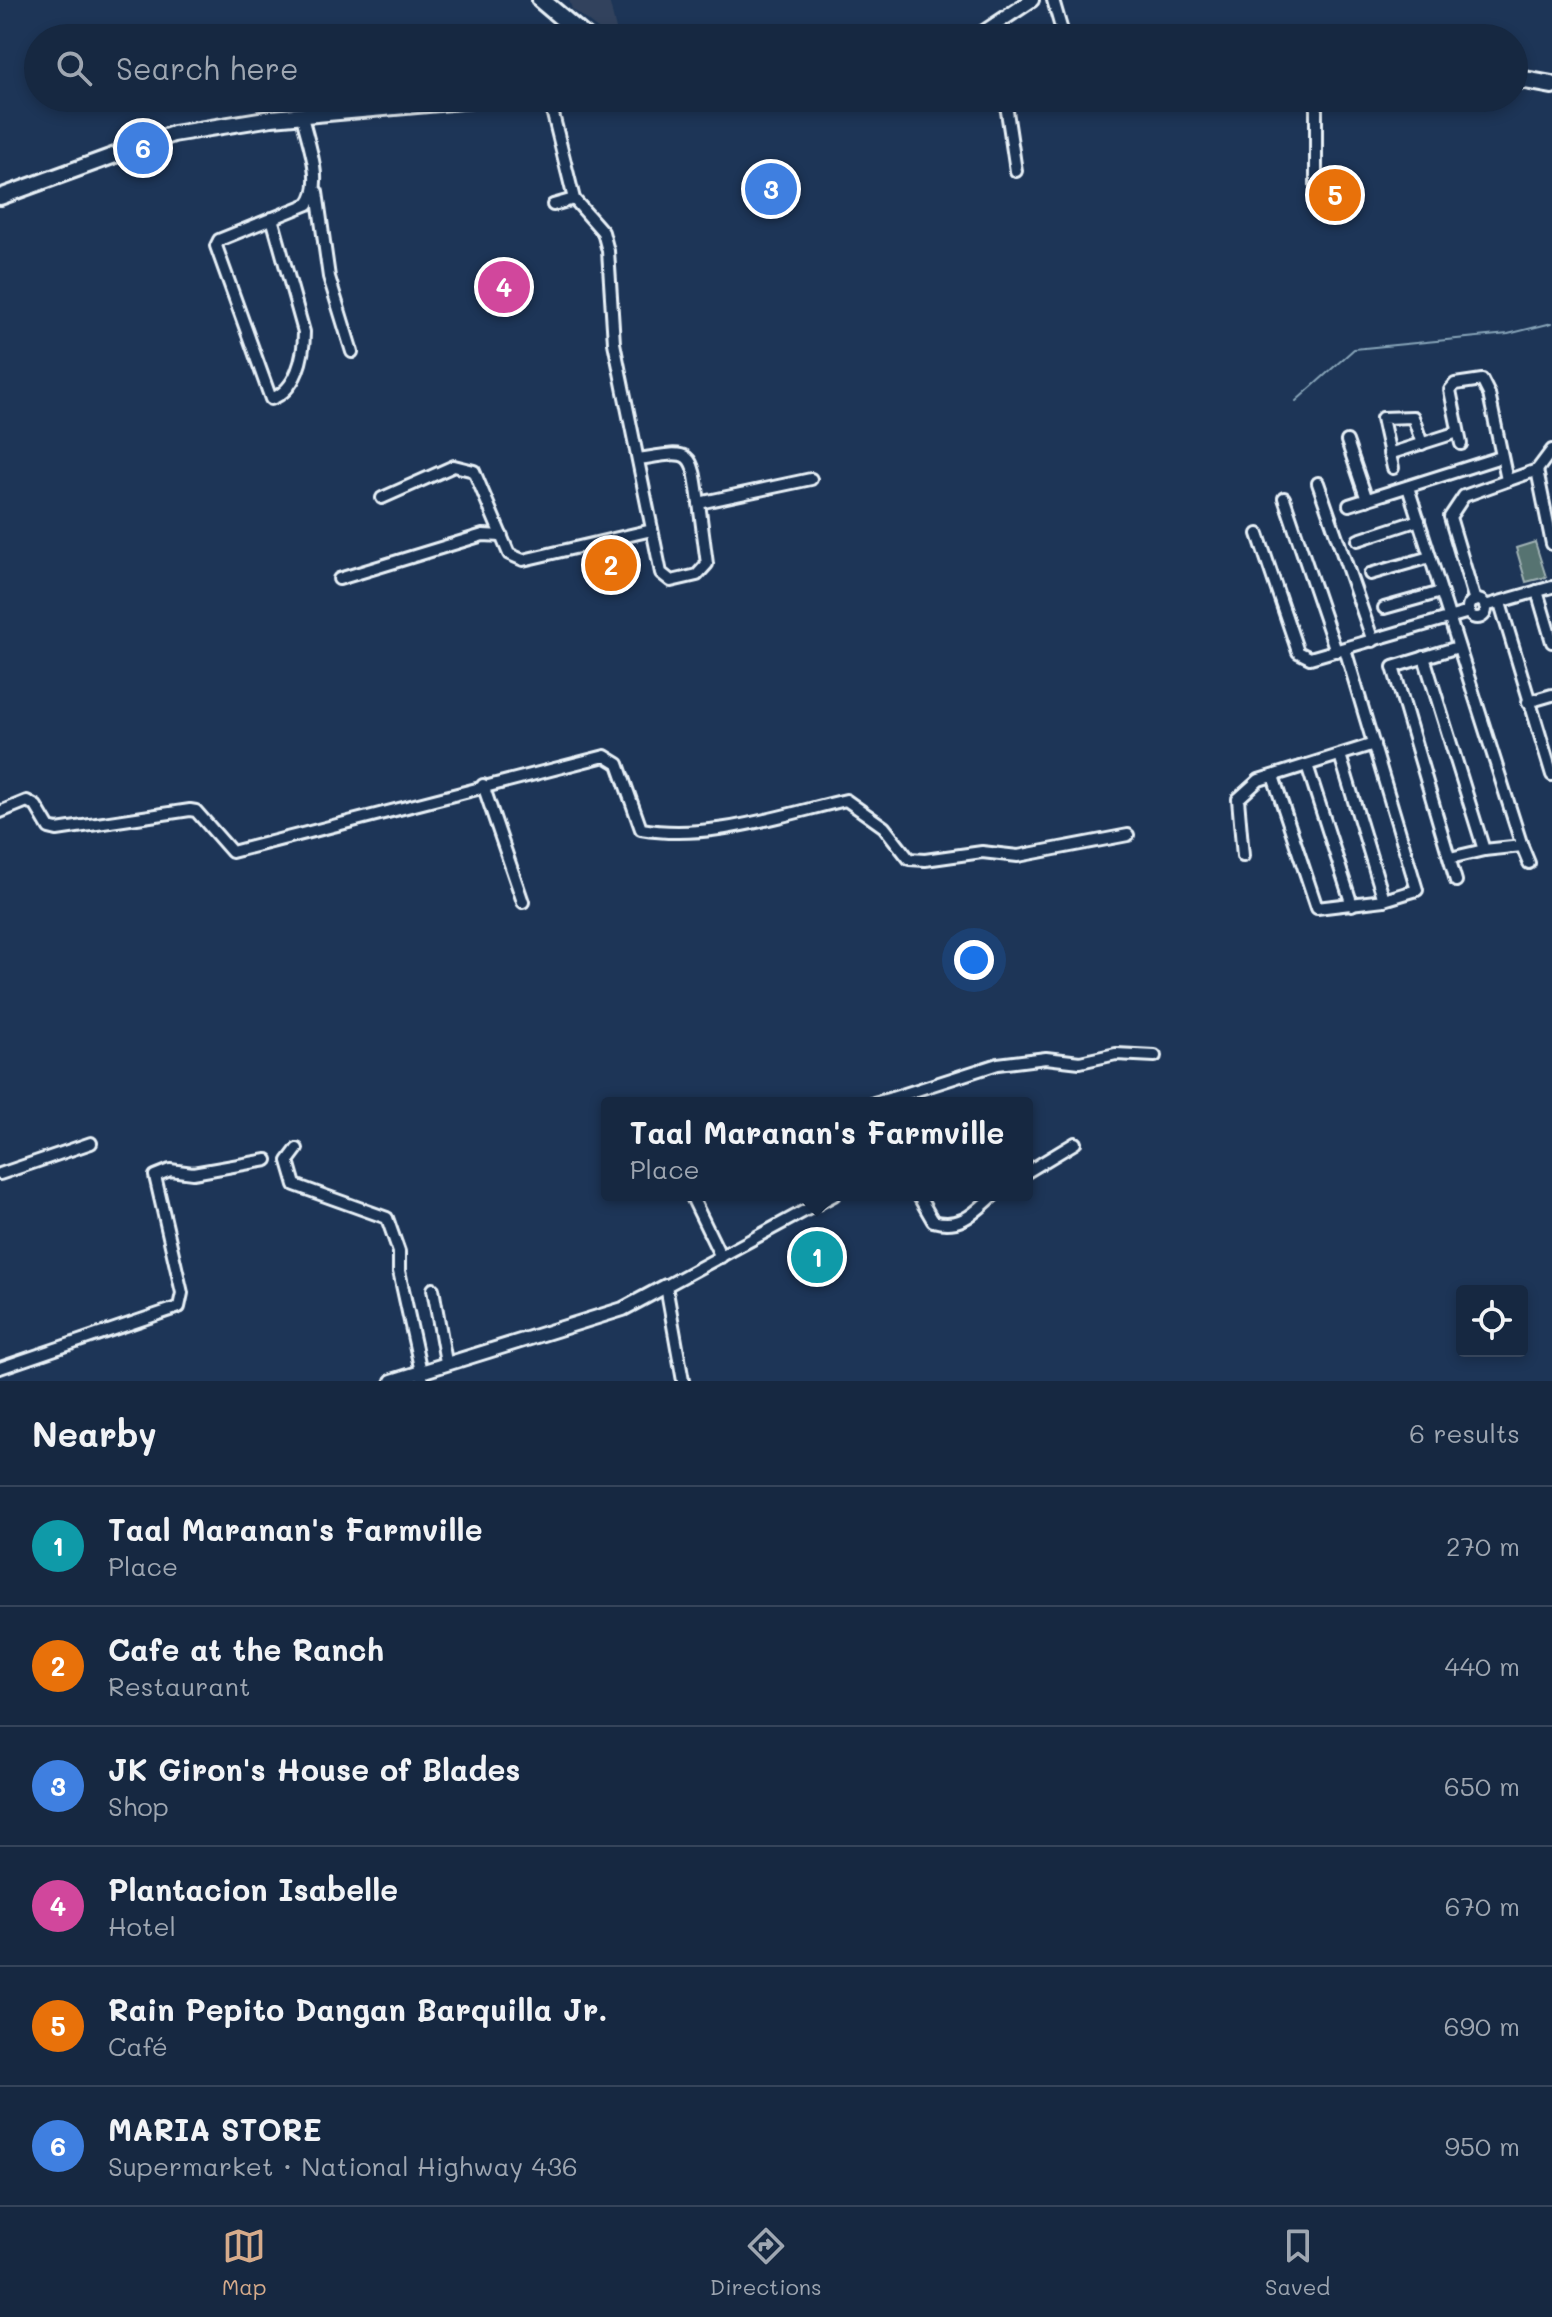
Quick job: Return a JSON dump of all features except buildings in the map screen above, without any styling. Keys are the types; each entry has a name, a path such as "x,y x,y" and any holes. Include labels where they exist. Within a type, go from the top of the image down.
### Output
{"main road":[{"path":"541,0 569,24"},
{"path":"1528,81 1552,85"},
{"path":"0,197 173,134 345,112"}],"street":[{"path":"996,24 1032,0"},
{"path":"1053,0 1060,24"},
{"path":"552,112 574,199 603,232 606,242 614,301 614,343 661,573 671,581 697,575 707,564 694,467 687,456 679,452 639,459"},
{"path":"1007,112 1016,171"},
{"path":"1316,112 1316,190"},
{"path":"302,116 329,277 352,352"},
{"path":"272,218 304,332 304,350 295,377 271,399 216,246 219,240 272,218 308,204 316,186"},
{"path":"553,205 574,199"},
{"path":"1461,444 1452,386 1482,380 1489,394 1507,480"},
{"path":"1393,468 1381,426 1382,418 1413,417 1422,444"},
{"path":"1389,454 1458,432"},
{"path":"1347,441 1367,500"},
{"path":"1480,603 1450,517 1464,496 1537,470 1552,450"},
{"path":"1349,505 1501,457"},
{"path":"382,498 454,466 465,466 474,471 509,554 523,560 652,530"},
{"path":"1537,470 1552,544"},
{"path":"699,503 811,479"},
{"path":"1318,483 1373,641"},
{"path":"1408,487 1529,863"},
{"path":"1273,776 1313,903 1321,908 1352,905 1412,893 1418,885 1374,744 1284,498"},
{"path":"1358,540 1419,520"},
{"path":"1258,534 1298,652 1310,658 1450,620 1469,612 1470,604 1500,603 1552,587"},
{"path":"339,579 483,535 502,536"},
{"path":"1370,574 1430,557"},
{"path":"1537,591 1552,642"},
{"path":"1384,608 1441,592"},
{"path":"1500,603 1552,775"},
{"path":"1456,881 1393,667 1458,647"},
{"path":"1424,657 1484,850"},
{"path":"1528,702 1552,695"},
{"path":"1243,856 1238,799 1259,780 1374,744"},
{"path":"1340,755 1384,900"},
{"path":"0,812 27,801 36,806 49,828 57,830 196,811 232,852 605,756 618,764 641,829 663,833 733,826 846,800 884,827 909,859 925,860 982,852 1030,854 1128,835"},
{"path":"1307,765 1352,905"},
{"path":"483,785 523,902"},
{"path":"1450,858 1522,846"},
{"path":"903,1097 998,1064 1046,1058 1080,1062 1116,1054 1155,1056"},
{"path":"0,1174 91,1143"},
{"path":"1033,1168 1075,1143"},
{"path":"297,1149 288,1161 295,1185 387,1218 399,1252 399,1271 421,1376"},
{"path":"0,1368 179,1307 182,1293 155,1176 170,1170 193,1173 267,1160"},
{"path":"694,1201 721,1257"},
{"path":"392,1381 421,1376 446,1362 623,1309 823,1201"},
{"path":"921,1201 933,1221 949,1226 968,1219 988,1201"},
{"path":"666,1286 683,1381"},
{"path":"433,1289 446,1362"}],"shaded area":[{"path":"569,0 609,0 615,24 591,24 572,9"}],"green space":[{"path":"1535,542 1546,577 1526,582 1516,548"}],"waterway":[{"path":"1296,401 1354,349 1508,334 1552,323"}],"place":[{"name":"MARIA STORE","path":"143,148"},
{"name":"JK Giron's House of Blades","path":"771,189"},
{"name":"Rain Pepito Dangan Barquilla Jr.","path":"1335,195"},
{"name":"Plantacion Isabelle","path":"504,287"},
{"name":"Cafe at the Ranch","path":"611,565"},
{"name":"Taal Maranan's Farmville","path":"817,1257"}]}
